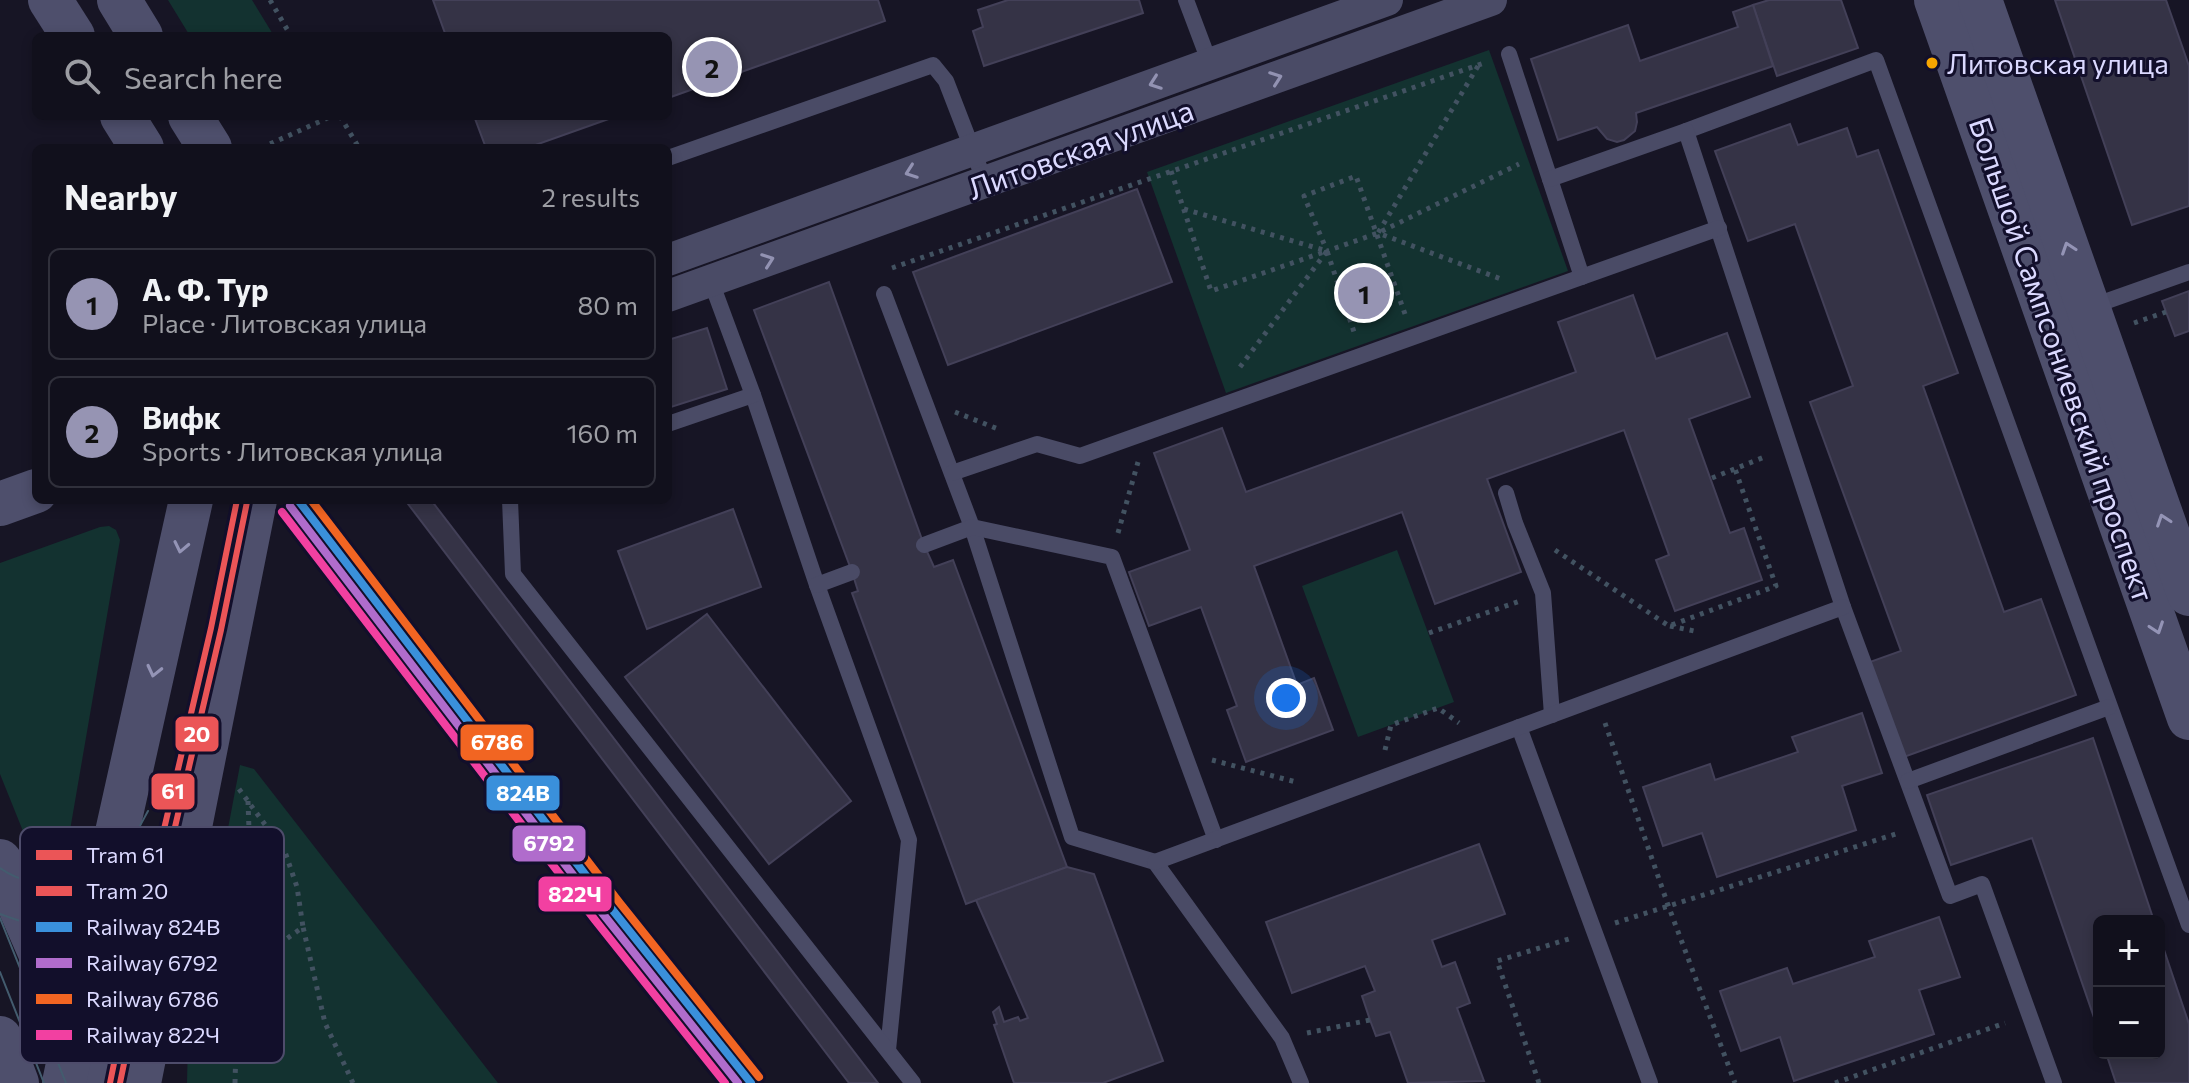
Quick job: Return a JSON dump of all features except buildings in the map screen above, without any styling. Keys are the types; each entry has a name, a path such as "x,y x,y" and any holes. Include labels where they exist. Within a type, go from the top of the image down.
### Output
{"main road":[{"path":"50,0 70,32"},
{"path":"119,0 139,32"},
{"name":"Большой Сампсониевский проспект","path":"1936,0 2189,718"},
{"name":"Большой Сампсониевский проспект","path":"1980,0 2107,317 2189,594"},
{"path":"124,120 140,144"},
{"path":"192,120 208,144"},
{"path":"0,504 32,492"},
{"path":"119,827 190,504"},
{"path":"189,827 254,504"},
{"path":"0,861 18,942"},
{"path":"64,1083 68,1063"},
{"path":"88,1063 97,1083"},
{"path":"139,1083 143,1063"}],"street":[{"name":"Литовская улица","path":"672,295 1223,97 1356,30 1387,0"},
{"name":"Литовская улица","path":"672,259 1210,63 1491,0"}],"lane":[{"path":"1186,0 1223,97"},
{"path":"1509,54 1582,277"},
{"path":"1550,179 1876,60 2189,925"},
{"path":"672,157 933,65 946,81 985,182"},
{"path":"1686,131 1843,607 1950,896 1982,884 2054,1083"},
{"path":"952,473 1037,444 1080,456 1719,228"},
{"path":"698,249 753,395 817,585 909,840 888,1050"},
{"path":"2107,317 2189,272"},
{"path":"884,294 972,527 1072,837 1155,862 1843,607"},
{"path":"672,423 753,395"},
{"path":"1506,493 1543,593 1552,715"},
{"path":"510,504 513,574 913,1083"},
{"path":"924,545 972,527 1112,557 1216,840"},
{"path":"817,585 852,572"},
{"path":"1908,781 2109,707"},
{"path":"1519,727 1650,1083"},
{"path":"1155,862 1282,1038 1301,1083"}],"path":[{"path":"270,0 289,32"},
{"path":"890,269 1509,54"},
{"path":"1378,233 1478,65"},
{"path":"270,144 323,120"},
{"path":"342,120 357,144"},
{"path":"1171,171 1211,291 1378,233 1541,153"},
{"path":"1362,355 1327,251 1304,196 1356,176 1413,337"},
{"path":"1184,208 1327,251"},
{"path":"1378,233 1537,293"},
{"path":"1209,410 1327,251"},
{"path":"2107,317 2166,312"},
{"path":"924,401 1037,444"},
{"path":"1112,557 1145,433"},
{"path":"1712,478 1790,447"},
{"path":"1515,523 1669,626 1776,586 1735,469"},
{"path":"1429,633 1543,593"},
{"path":"1596,698 1668,905 1735,1083"},
{"path":"1378,779 1391,725 1438,708 1482,740"},
{"path":"1184,753 1340,793"},
{"path":"239,788 267,827"},
{"path":"248,801 249,827"},
{"path":"1539,1083 1497,961 1924,825"},
{"path":"284,851 297,887 325,1023 353,1083"},
{"path":"284,942 303,927"},
{"path":"1835,1083 2028,1015"},
{"path":"1282,1038 1370,1020"},
{"path":"235,1063 235,1083"}],"green space":[{"path":"168,0 252,0 272,32 188,32"},
{"path":"1489,50 1568,271 1226,393 1147,172"},
{"path":"109,526 116,530 120,540 71,827 21,827 0,774 0,563"},
{"path":"1397,550 1454,702 1358,737 1302,586"},
{"path":"240,765 254,769 498,1083 187,1083 187,1063 284,1063 284,827 228,827"}],"tram line":[{"name":"61","path":"165,827 236,504"},
{"name":"20","path":"175,827 247,504"},
{"path":"139,827 148,811"},
{"path":"0,868 20,878"},
{"path":"0,914 20,921"},
{"path":"0,918 20,968"},
{"path":"0,972 20,1022"},
{"path":"36,1063 44,1083"},
{"path":"58,1063 66,1083"},
{"name":"61","path":"110,1083 114,1063"},
{"name":"20","path":"120,1083 124,1063"}],"rail line":[{"name":"824В","path":"301,504 611,908 751,1083"},
{"name":"6786","path":"314,504 619,902 759,1077"},
{"name":"6792","path":"290,506 603,914 738,1083"},
{"name":"822Ч","path":"282,512 595,920 725,1083"}],"place":[{"name":"Литовская улица","path":"1932,63"},
{"name":"Вифк","path":"712,67"},
{"name":"А. Ф. Тур","path":"1364,293"}]}
